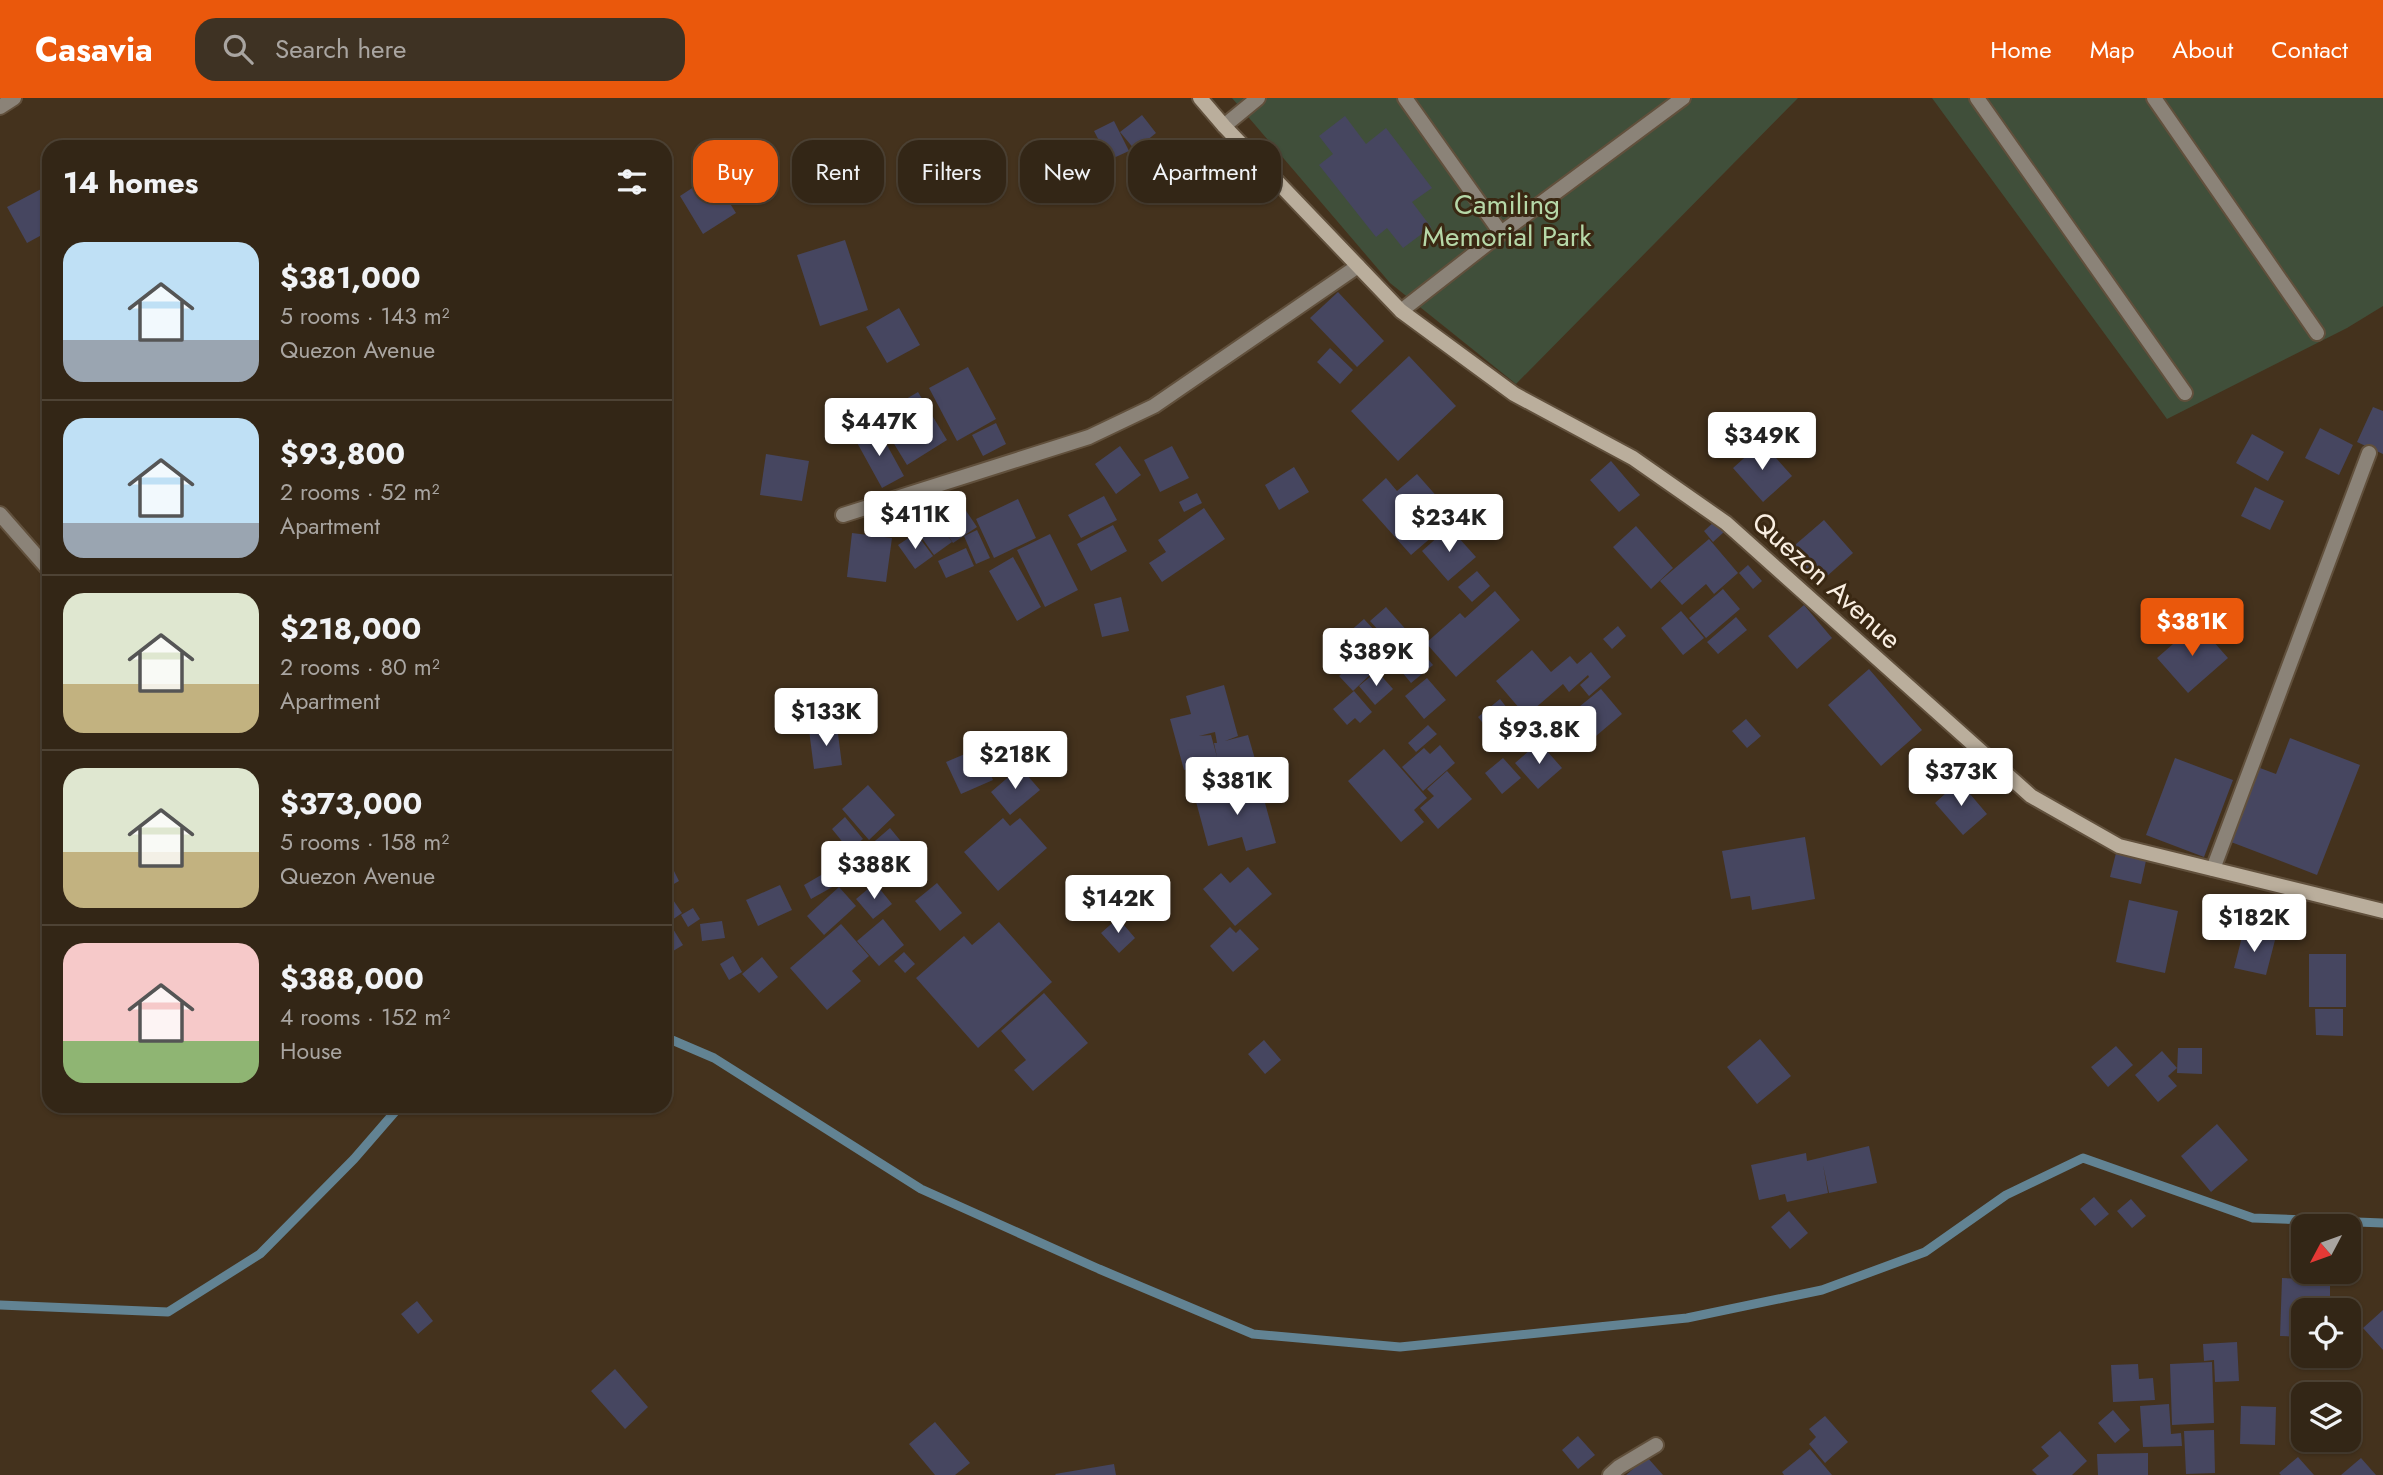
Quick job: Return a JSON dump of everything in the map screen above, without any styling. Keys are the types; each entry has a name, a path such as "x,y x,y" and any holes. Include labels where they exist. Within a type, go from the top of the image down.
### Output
{"street":[{"path":"0,107 14,98"},
{"name":"Quezon Avenue","path":"1200,98 1401,311 1514,394 1633,458 1726,523 2031,796 2119,846 2383,911"},
{"path":"1224,126 1258,98"},
{"path":"1405,98 1500,233"},
{"path":"1401,311 1500,233 1683,98"},
{"path":"1977,98 2185,393"},
{"path":"2154,98 2317,333"},
{"path":"843,515 1089,437 1154,406 1358,266"},
{"path":"2213,869 2369,453"},
{"path":"0,514 42,562"},
{"path":"1610,1475 1656,1445"}],"green space":[{"name":"Camiling Memorial Park","path":"1232,98 1798,98 1516,384 1390,283 1281,155 1281,140 1268,140"},
{"path":"1932,98 2383,98 2383,306 2347,328 2167,419"}],"building":[{"path":"1142,115 1156,133 1147,140 1128,142 1120,132"},
{"path":"1345,116 1366,144 1386,128 1432,188 1412,202 1431,227 1403,248 1387,228 1376,237 1319,165 1333,154 1319,136"},
{"path":"1114,121 1128,151 1114,158 1114,140 1099,140 1094,131"},
{"path":"693,187 693,203 730,203 736,213 703,234 680,196"},
{"path":"42,189 42,235 27,243 7,207"},
{"path":"845,240 868,310 820,326 797,255"},
{"path":"1338,292 1384,341 1357,367 1310,318"},
{"path":"899,308 920,345 887,363 866,327"},
{"path":"1330,348 1353,370 1340,384 1317,362"},
{"path":"1409,356 1456,406 1398,461 1351,411"},
{"path":"968,367 996,419 957,441 929,388"},
{"path":"918,392 947,440 907,465 877,416"},
{"path":"2373,407 2383,411 2383,454 2357,442"},
{"path":"996,423 1006,444 983,456 972,435"},
{"path":"877,427 904,476 882,488 855,439"},
{"path":"2320,428 2353,445 2339,475 2305,458"},
{"path":"2252,434 2284,452 2268,481 2236,463"},
{"path":"1762,442 1792,476 1763,502 1733,468"},
{"path":"1120,446 1141,475 1116,494 1095,464"},
{"path":"1172,446 1189,478 1160,492 1144,460"},
{"path":"766,454 809,461 802,501 760,495"},
{"path":"1611,461 1640,495 1619,512 1590,480"},
{"path":"1294,467 1309,492 1279,510 1265,485"},
{"path":"1417,474 1455,517 1411,555 1362,500 1386,478 1397,491"},
{"path":"2255,487 2284,501 2270,530 2241,516"},
{"path":"1197,493 1202,503 1184,512 1179,502"},
{"path":"956,496 977,527 953,543 932,512"},
{"path":"1104,496 1117,520 1081,538 1068,515"},
{"path":"1018,499 1036,538 994,558 976,519"},
{"path":"1204,508 1225,539 1162,582 1149,563 1166,552 1158,540"},
{"path":"930,511 952,542 934,555 912,524"},
{"path":"1824,520 1853,553 1817,585 1788,551"},
{"path":"1715,521 1724,532 1713,542 1704,531"},
{"path":"1113,525 1127,551 1091,571 1077,544"},
{"path":"1636,526 1673,568 1651,589 1613,547"},
{"path":"1449,527 1476,557 1448,581 1422,551"},
{"path":"977,530 990,558 976,564 964,536"},
{"path":"852,533 892,538 886,582 847,577"},
{"path":"916,533 933,556 915,569 898,545"},
{"path":"1050,534 1078,590 1045,607 1017,550"},
{"path":"1709,539 1738,573 1714,594 1706,584 1682,605 1660,581"},
{"path":"966,548 974,566 946,578 938,561"},
{"path":"1013,557 1041,607 1017,621 989,571"},
{"path":"1748,565 1762,581 1753,589 1739,573"},
{"path":"1477,571 1490,586 1472,602 1458,587"},
{"path":"1723,589 1740,609 1706,638 1689,618"},
{"path":"1495,591 1520,620 1456,677 1426,643 1460,613 1465,618"},
{"path":"1121,597 1129,631 1102,637 1094,604"},
{"path":"1804,605 1832,638 1797,669 1768,636"},
{"path":"1386,607 1409,633 1374,663 1361,648 1380,632 1370,621"},
{"path":"1681,611 1704,638 1683,655 1661,628"},
{"path":"1736,617 1747,630 1718,654 1707,642"},
{"path":"1364,619 1375,631 1359,645 1348,633"},
{"path":"2197,623 2228,658 2188,693 2157,658"},
{"path":"1618,626 1626,636 1612,649 1603,639"},
{"path":"1414,642 1433,665 1411,683 1392,660"},
{"path":"1354,644 1376,669 1353,691 1339,676 1349,667 1340,656"},
{"path":"1532,650 1551,672 1570,656 1577,664 1591,652 1611,677 1589,696 1580,685 1588,675 1569,692 1563,684 1526,716 1496,681"},
{"path":"1869,669 1922,730 1881,766 1828,705"},
{"path":"1377,671 1393,689 1375,705 1359,686"},
{"path":"1427,678 1446,700 1424,719 1405,696"},
{"path":"1224,685 1238,736 1225,741 1248,735 1257,766 1223,775 1219,761 1184,770 1170,719 1191,714 1186,696","holes":["1215,732 1217,743 1214,743 1217,757 1211,735 1199,736"]},
{"path":"1601,689 1622,714 1596,736 1574,711"},
{"path":"1354,691 1372,712 1360,723 1355,718 1347,725 1333,709"},
{"path":"1500,699 1518,722 1496,740 1478,717"},
{"path":"1746,719 1761,736 1747,748 1732,731"},
{"path":"1428,725 1437,734 1416,752 1408,743"},
{"path":"837,726 842,765 814,769 809,730"},
{"path":"2290,738 2360,765 2317,875 2231,842 2260,768 2276,774"},
{"path":"1539,742 1562,768 1538,789 1515,763"},
{"path":"1440,745 1455,763 1423,791 1402,767 1424,748 1430,754"},
{"path":"979,748 993,780 961,794 946,762"},
{"path":"1384,749 1427,798 1414,810 1424,822 1401,842 1348,781"},
{"path":"1928,756 1938,768 1922,782 1912,769"},
{"path":"1503,758 1521,778 1502,794 1485,773"},
{"path":"2175,758 2233,780 2204,857 2146,835"},
{"path":"1217,765 1222,784 1196,791 1191,772"},
{"path":"1020,767 1040,790 1010,815 991,792"},
{"path":"1447,771 1472,799 1438,829 1420,808 1434,796 1427,789"},
{"path":"1259,781 1276,843 1246,851 1242,837 1208,846 1195,798"},
{"path":"1959,781 1987,814 1963,835 1935,803"},
{"path":"868,785 895,815 869,840 842,809"},
{"path":"845,817 863,839 849,850 832,829"},
{"path":"1003,818 1010,826 1020,818 1047,848 998,891 964,852"},
{"path":"890,828 913,856 884,880 861,853"},
{"path":"1805,837 1815,899 1752,910 1750,896 1731,899 1722,851"},
{"path":"2117,849 2147,856 2141,884 2110,877"},
{"path":"672,867 679,881 672,885"},
{"path":"1248,867 1272,894 1235,926 1203,889 1221,873 1230,883"},
{"path":"828,871 836,885 811,899 804,885"},
{"path":"875,883 892,904 873,919 856,899"},
{"path":"937,883 962,913 940,931 915,901"},
{"path":"780,885 792,910 758,926 746,900"},
{"path":"839,887 856,906 824,935 807,916"},
{"path":"672,898 682,913 672,920"},
{"path":"2129,900 2178,911 2165,973 2116,962"},
{"path":"693,908 700,919 688,927 681,915"},
{"path":"1118,918 1135,938 1119,953 1101,933"},
{"path":"883,919 904,945 879,966 857,941"},
{"path":"722,921 725,938 702,941 700,924"},
{"path":"999,922 1052,982 978,1048 916,978 964,936 972,945"},
{"path":"841,924 869,956 852,971 861,981 827,1010 790,968"},
{"path":"672,927 683,945 672,952"},
{"path":"1230,927 1236,933 1240,929 1259,949 1233,972 1210,946"},
{"path":"2243,933 2275,940 2266,975 2234,968"},
{"path":"904,952 915,964 905,973 894,961"},
{"path":"2309,954 2346,954 2346,1007 2309,1007"},
{"path":"733,956 742,972 729,980 720,964"},
{"path":"762,957 778,977 759,993 742,974"},
{"path":"1044,993 1088,1043 1033,1091 1014,1070 1026,1060 1001,1031"},
{"path":"2315,1009 2343,1009 2343,1036 2316,1035"},
{"path":"1760,1039 1791,1076 1757,1104 1727,1067"},
{"path":"1264,1040 1281,1060 1265,1074 1248,1054"},
{"path":"2116,1046 2133,1065 2108,1087 2091,1067"},
{"path":"2178,1048 2202,1048 2202,1074 2177,1073"},
{"path":"2162,1051 2177,1068 2168,1076 2177,1086 2158,1102 2135,1075"},
{"path":"2217,1124 2248,1160 2211,1192 2181,1156"},
{"path":"1869,1146 1877,1183 1829,1193 1823,1165 1828,1193 1787,1202 1785,1194 1759,1200 1751,1165 1806,1153 1807,1161"},
{"path":"2094,1197 2109,1214 2095,1226 2080,1209"},
{"path":"2131,1199 2146,1216 2132,1228 2117,1211"},
{"path":"1789,1211 1808,1233 1790,1249 1771,1227"},
{"path":"2282,1278 2291,1278 2291,1284 2330,1284 2330,1298 2291,1298 2291,1336 2280,1336"},
{"path":"417,1301 433,1321 418,1334 401,1314"},
{"path":"2383,1310 2383,1350 2363,1328"},
{"path":"2237,1342 2239,1381 2215,1382 2214,1360 2204,1361 2203,1344"},
{"path":"2212,1362 2214,1423 2172,1425 2170,1364"},
{"path":"2138,1364 2139,1379 2153,1378 2155,1400 2113,1402 2111,1365"},
{"path":"615,1369 648,1407 625,1429 591,1391"},
{"path":"2169,1404 2171,1434 2181,1433 2182,1446 2143,1447 2140,1406"},
{"path":"2241,1406 2276,1407 2275,1445 2240,1444"},
{"path":"2113,1410 2130,1430 2115,1443 2098,1423"},
{"path":"1825,1416 1848,1442 1825,1463 1809,1444 1816,1437 1809,1429"},
{"path":"935,1422 970,1463 955,1475 935,1475 909,1444"},
{"path":"2214,1430 2215,1473 2186,1474 2184,1431"},
{"path":"2060,1431 2087,1461 2072,1475 2037,1475 2032,1470 2049,1456 2041,1447"},
{"path":"1578,1436 1595,1455 1578,1469 1562,1450"},
{"path":"1810,1449 1832,1475 1784,1475 1782,1472"},
{"path":"2148,1453 2148,1475 2098,1475 2097,1454"},
{"path":"1647,1457 1663,1475 1626,1475"},
{"path":"2298,1457 2314,1475 2279,1473"},
{"path":"2361,1458 2376,1475 2341,1475"},
{"path":"1114,1464 1116,1475 1055,1474"}],"waterway":[{"path":"672,1040 714,1058 921,1189 1253,1334 1400,1347 1687,1318 1822,1290 1925,1252 2006,1195 2083,1158 2253,1218 2383,1223"},
{"path":"0,1305 168,1312 260,1254 354,1159 394,1113"}]}
